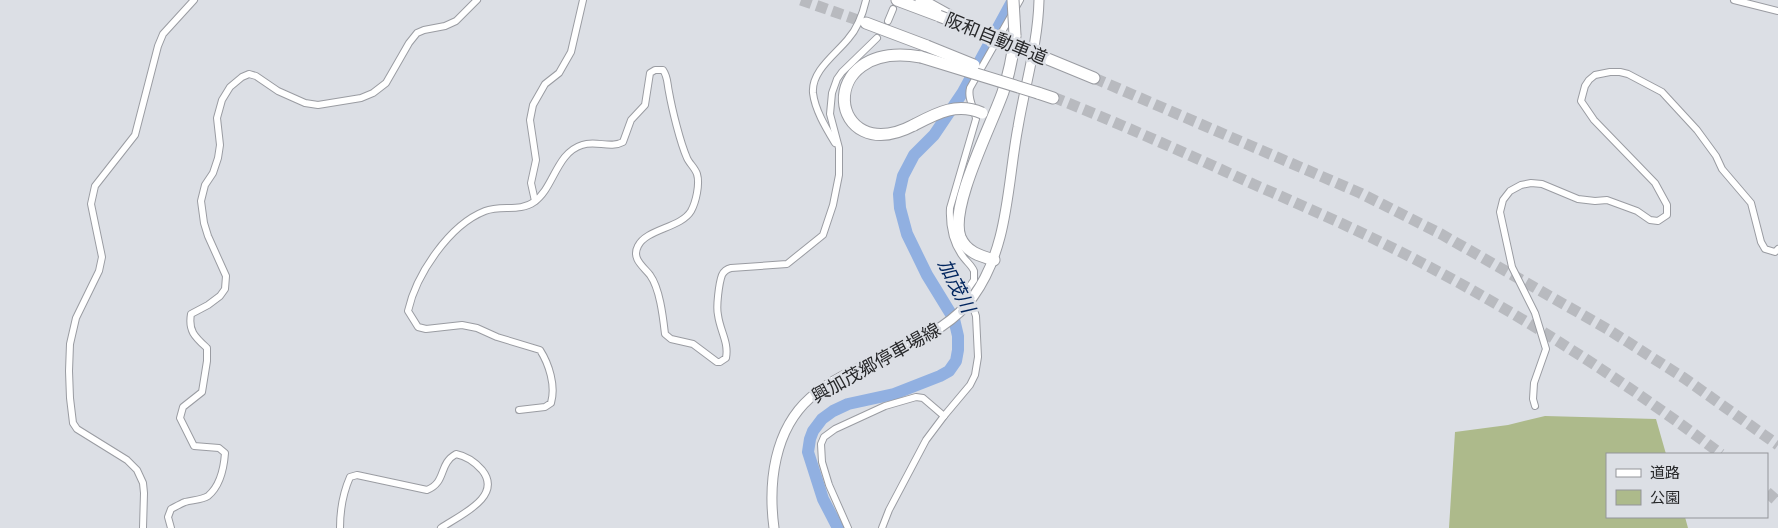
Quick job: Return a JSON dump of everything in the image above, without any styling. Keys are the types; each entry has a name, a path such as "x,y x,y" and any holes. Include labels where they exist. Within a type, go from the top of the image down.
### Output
{"highway":[{"path":"921,0 941,14"},
{"path":"994,260 975,254 967,248 961,239 958,222 966,188 992,122 1008,73 1015,35 1013,0"},
{"name":"阪和自動車道","path":"895,4 941,14 973,30 1094,78"},
{"name":"阪和自動車道","path":"866,23 1053,97"},
{"path":"992,122 988,116 970,108 953,108 890,134 868,133 855,126 850,120 845,107 844,93 852,74 863,64 870,60 893,54 921,57 1038,92"}],"main road":[{"name":"興加茂郷停車場線","path":"774,528 773,485 777,456 786,428 802,406 826,386 946,324 972,299 994,260 1005,216 1015,143 1036,40 1039,0"}],"street":[{"path":"142,528 144,493 143,483 137,470 127,460 84,435 77,429 74,423 70,398 70,344 76,318 99,271 102,257 91,209 95,186 135,136 161,40 169,27 194,0"},
{"path":"171,528 168,517 171,509 184,502 208,496 216,486 225,456 225,453 219,448 194,446 180,418 183,407 202,392 207,362 207,348 194,336 190,323 191,314 208,306 225,289 226,276 208,236 201,201 205,185 213,173 218,158 220,145 217,118 222,100 230,87 249,74 256,76 278,91 312,104 326,104 361,98 373,93 386,83 409,42 417,33 445,26 456,21 477,0"},
{"path":"535,201 530,183 536,160 530,120 533,105 546,84 559,73 571,52 582,0"},
{"path":"840,153 817,107 813,89 817,77 826,64 852,34 866,0"},
{"path":"882,528 886,515 926,440 970,385 977,369 976,316 972,299 967,290 974,280 974,271 956,245 950,223 952,201 976,119 969,94 970,88 1020,0"},
{"path":"1734,0 1778,11"},
{"path":"888,22 895,4"},
{"path":"519,410 545,407 551,403 552,386 547,360 540,350 496,337 477,328 462,325 426,329 418,327 408,311 412,295 420,278 433,257 457,230 486,211 524,207 535,201 545,190 565,157 572,150 582,145 616,146 624,142 631,120 645,105 650,73 655,70 663,70 686,157 697,174 697,191 692,211 685,218 644,239 638,246 636,256 640,266 650,275 654,284 662,310 665,334 671,339 693,344 717,362 720,362 726,358 728,348 717,309 722,275 726,270 731,268 787,264 823,235 833,205 839,175 840,153 830,114 830,100 837,79 850,63 877,38"},
{"path":"1535,406 1533,398 1534,383 1546,349 1535,314 1512,267 1500,212 1503,200 1510,191 1520,184 1542,184 1578,199 1607,200 1637,211 1650,220 1658,221 1666,215 1667,205 1661,191 1594,120 1581,101 1585,86 1595,75 1620,72 1662,92 1697,130 1716,156 1722,169 1750,203 1761,242 1765,249 1775,252 1778,250"},
{"path":"848,528 835,500 822,462 821,444 824,437 835,429 885,406 916,397 923,398 944,416"},
{"path":"340,528 345,489 350,477 357,475 427,490 434,488 440,479 448,458 456,454 463,456 483,471 487,479 486,491 484,498 469,511 441,528"}],"green space":[{"path":"1545,416 1656,419 1666,453 1606,453 1606,518 1685,518 1688,528 1449,528 1455,432 1508,425"}],"waterway":[{"name":"加茂川","path":"838,528 823,499 808,452 813,431 822,419 833,411 848,404 894,394 940,376 949,371 956,361 958,336 954,319 927,275 907,234 900,208 899,194 903,176 914,155 934,135 963,92 1013,0"}],"tunnel":[{"path":"801,0 866,23"},
{"path":"1094,78 1360,193 1441,234 1609,330 1684,378 1778,445"},
{"path":"1053,97 1154,139 1317,212 1422,263 1500,306 1576,352 1720,453"},
{"path":"1768,493 1778,502"}]}
